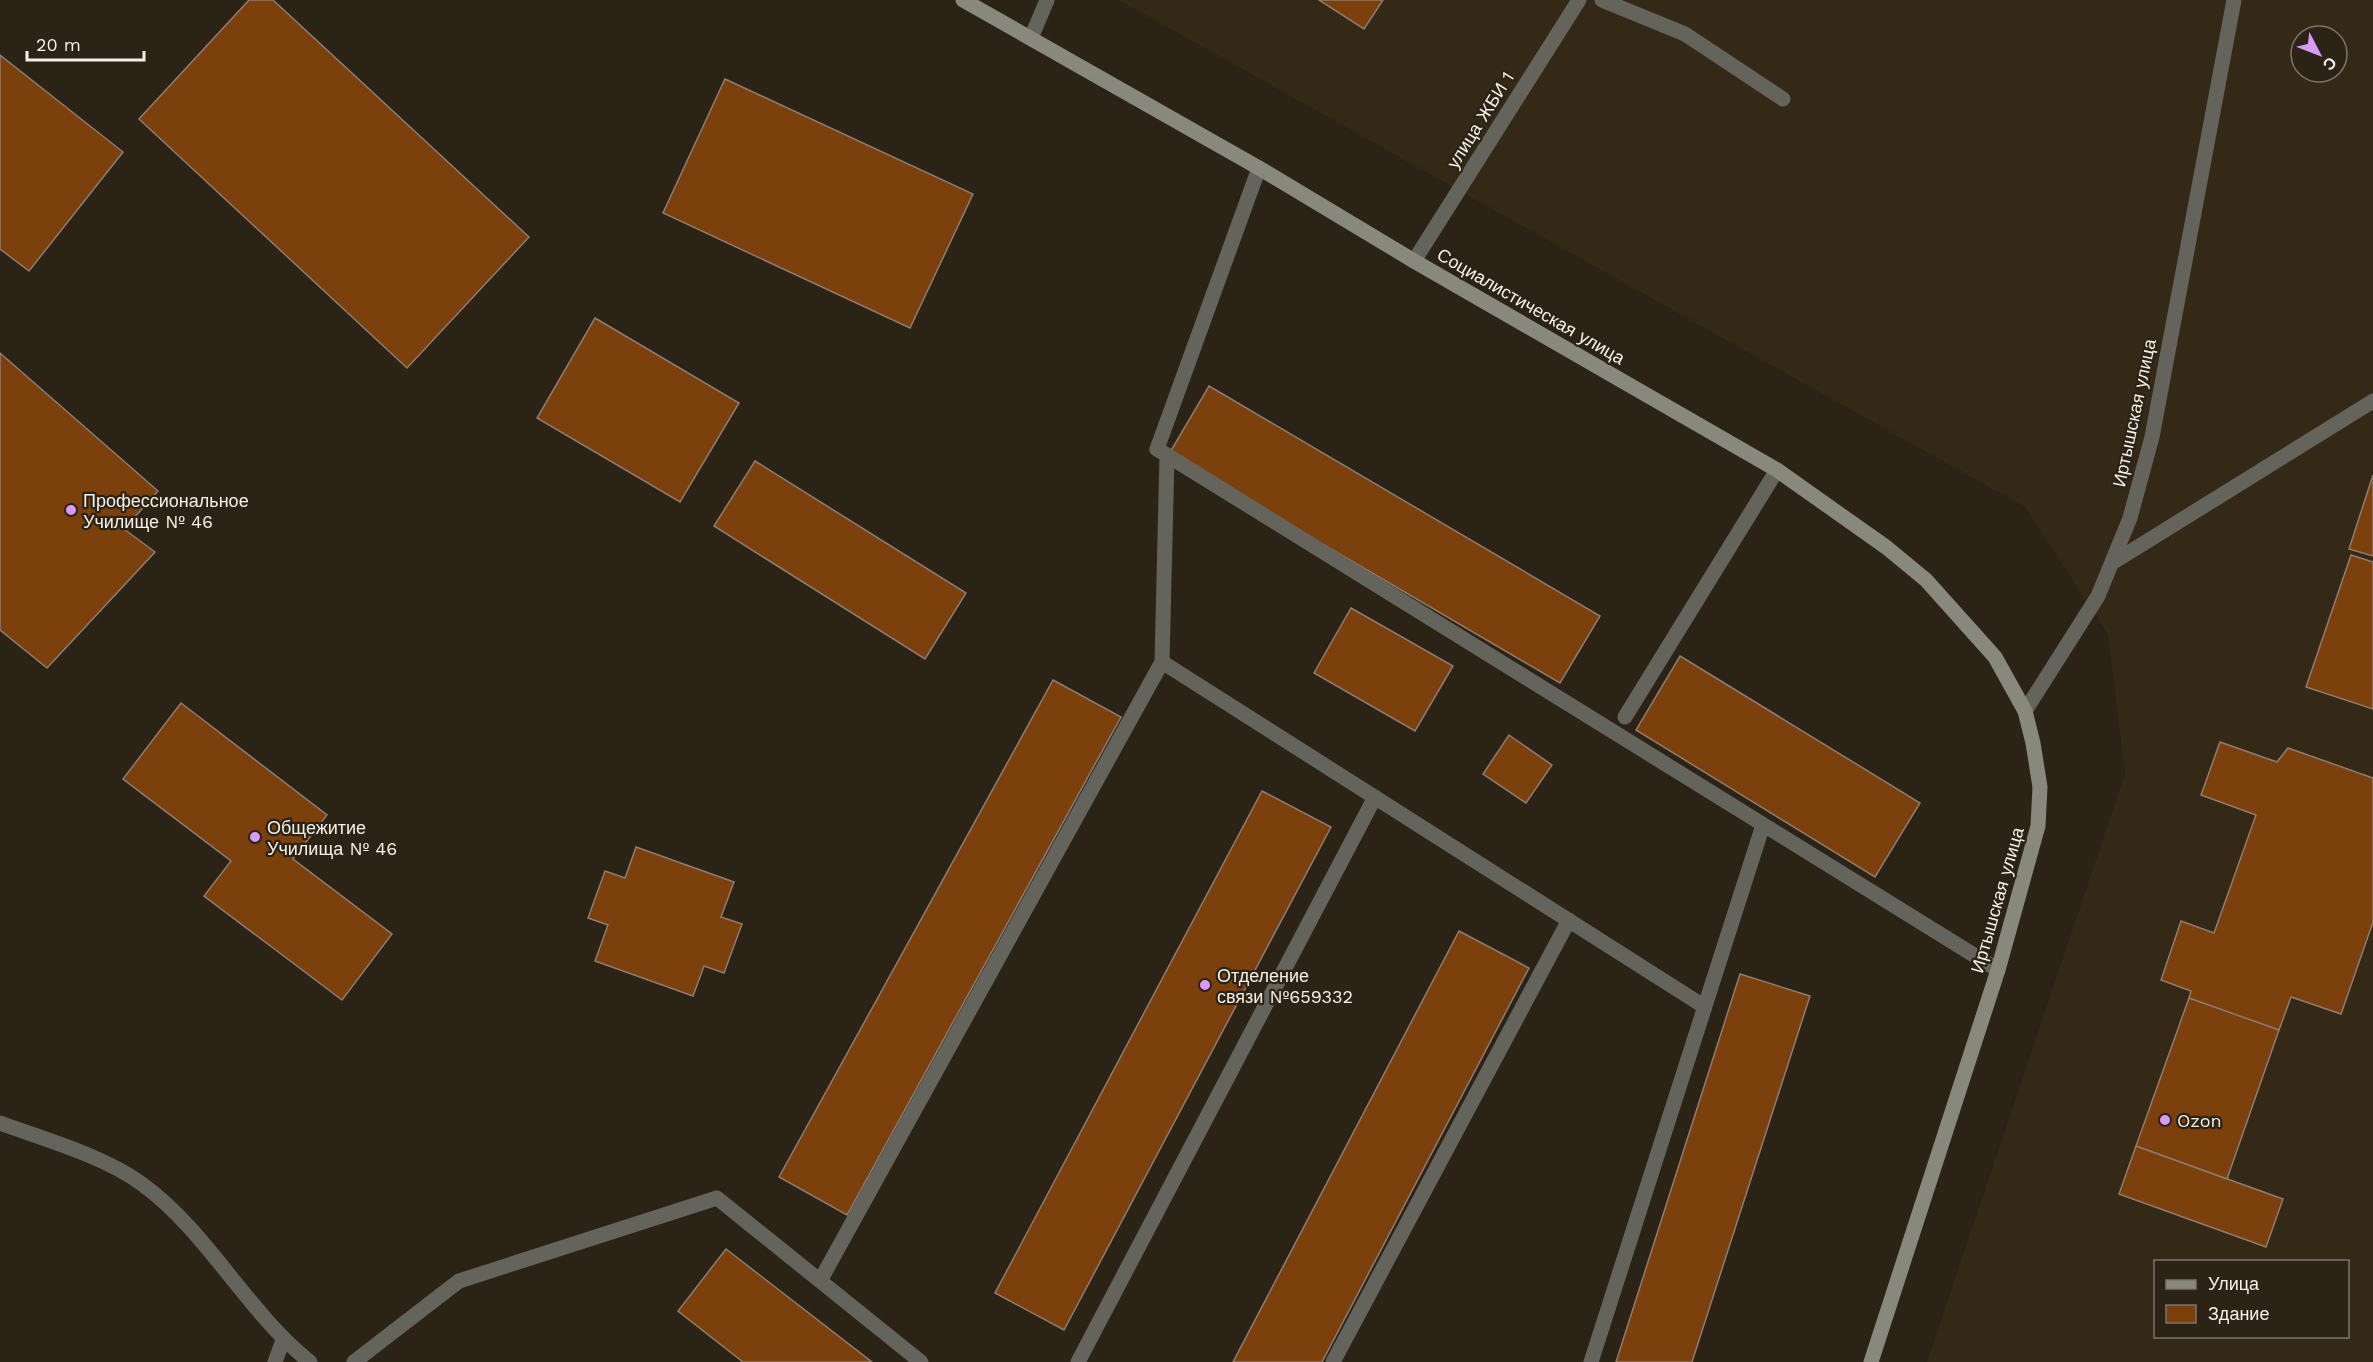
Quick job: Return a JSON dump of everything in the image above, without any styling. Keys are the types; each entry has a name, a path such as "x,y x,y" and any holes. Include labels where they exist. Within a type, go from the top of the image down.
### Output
{"main road":[{"name":"Социалистическая улица","path":"963,0 1259,168 1414,261 1777,470 1886,547 1926,580 1995,657 2025,711"},
{"name":"Иртышская улица","path":"1871,1362 1998,970 2038,826 2040,787 2025,711"}],"street":[{"path":"1031,39 1047,0"},
{"name":"улица ЖБИ 1","path":"1414,261 1579,0"},
{"path":"1602,0 1685,34 1783,99"},
{"name":"Иртышская улица","path":"2025,711 2098,596 2130,518 2152,437 2234,0"},
{"path":"1259,168 1157,448 1998,970"},
{"path":"2112,563 2373,401"},
{"path":"2357,411 2373,416"},
{"path":"820,1281 1162,662 1167,455"},
{"path":"1625,717 1777,470"},
{"path":"1162,662 1705,1006"},
{"path":"1078,1362 1375,797"},
{"path":"1591,1362 1763,825"},
{"path":"1334,1362 1569,920"},
{"path":"0,1122 106,1163 144,1185 174,1212 283,1340 310,1362"},
{"path":"354,1362 459,1281 717,1198 921,1362"},
{"path":"275,1362 283,1340"}],"shaded area":[{"path":"1119,0 2373,0 2373,1362 1927,1362 2125,774 2108,634 2025,507"}],"building":[{"path":"249,0 273,0 529,237 407,368 139,119"},
{"path":"1319,0 1383,0 1364,29"},
{"path":"0,55 123,152 29,271 0,249"},
{"path":"725,79 973,194 910,328 663,213"},
{"path":"595,318 739,403 680,502 537,418"},
{"name":"Профессиональное Училище № 46","path":"0,353 158,491 124,529 155,552 47,668 0,630"},
{"path":"1209,386 1600,616 1560,683 1169,454"},
{"path":"755,461 966,593 925,659 714,526"},
{"path":"2373,475 2373,556 2349,549"},
{"path":"2351,555 2373,562 2373,709 2306,687"},
{"path":"1351,608 1453,666 1415,731 1314,673"},
{"path":"1680,656 1920,803 1875,877 1636,730"},
{"path":"1053,680 1121,717 847,1215 779,1177"},
{"name":"Общежитие Училища № 46","path":"181,703 327,815 293,859 392,934 342,1000 204,896 231,861 123,779"},
{"path":"1509,735 1552,765 1526,803 1483,774"},
{"path":"2220,742 2277,762 2288,748 2373,778 2373,922 2341,1014 2291,997 2279,1030 2189,998 2191,991 2161,980 2181,921 2214,933 2256,815 2201,795"},
{"path":"1262,791 1331,827 1064,1330 995,1293"},
{"path":"636,847 734,882 721,917 742,924 724,973 704,966 693,996 595,961 608,925 588,918 605,871 625,878"},
{"path":"1459,931 1529,968 1322,1362 1233,1362"},
{"path":"1740,974 1810,996 1692,1362 1616,1362"},
{"path":"2189,998 2279,1030 2227,1179 2136,1146"},
{"path":"2136,1146 2283,1199 2266,1247 2119,1194"},
{"path":"726,1249 872,1362 743,1362 678,1311"}],"place":[{"name":"Профессиональное Училище № 46","path":"71,510"},
{"name":"Общежитие Училища № 46","path":"255,837"},
{"name":"Отделение связи №659332","path":"1205,985"},
{"name":"Ozon","path":"2165,1120"}]}
